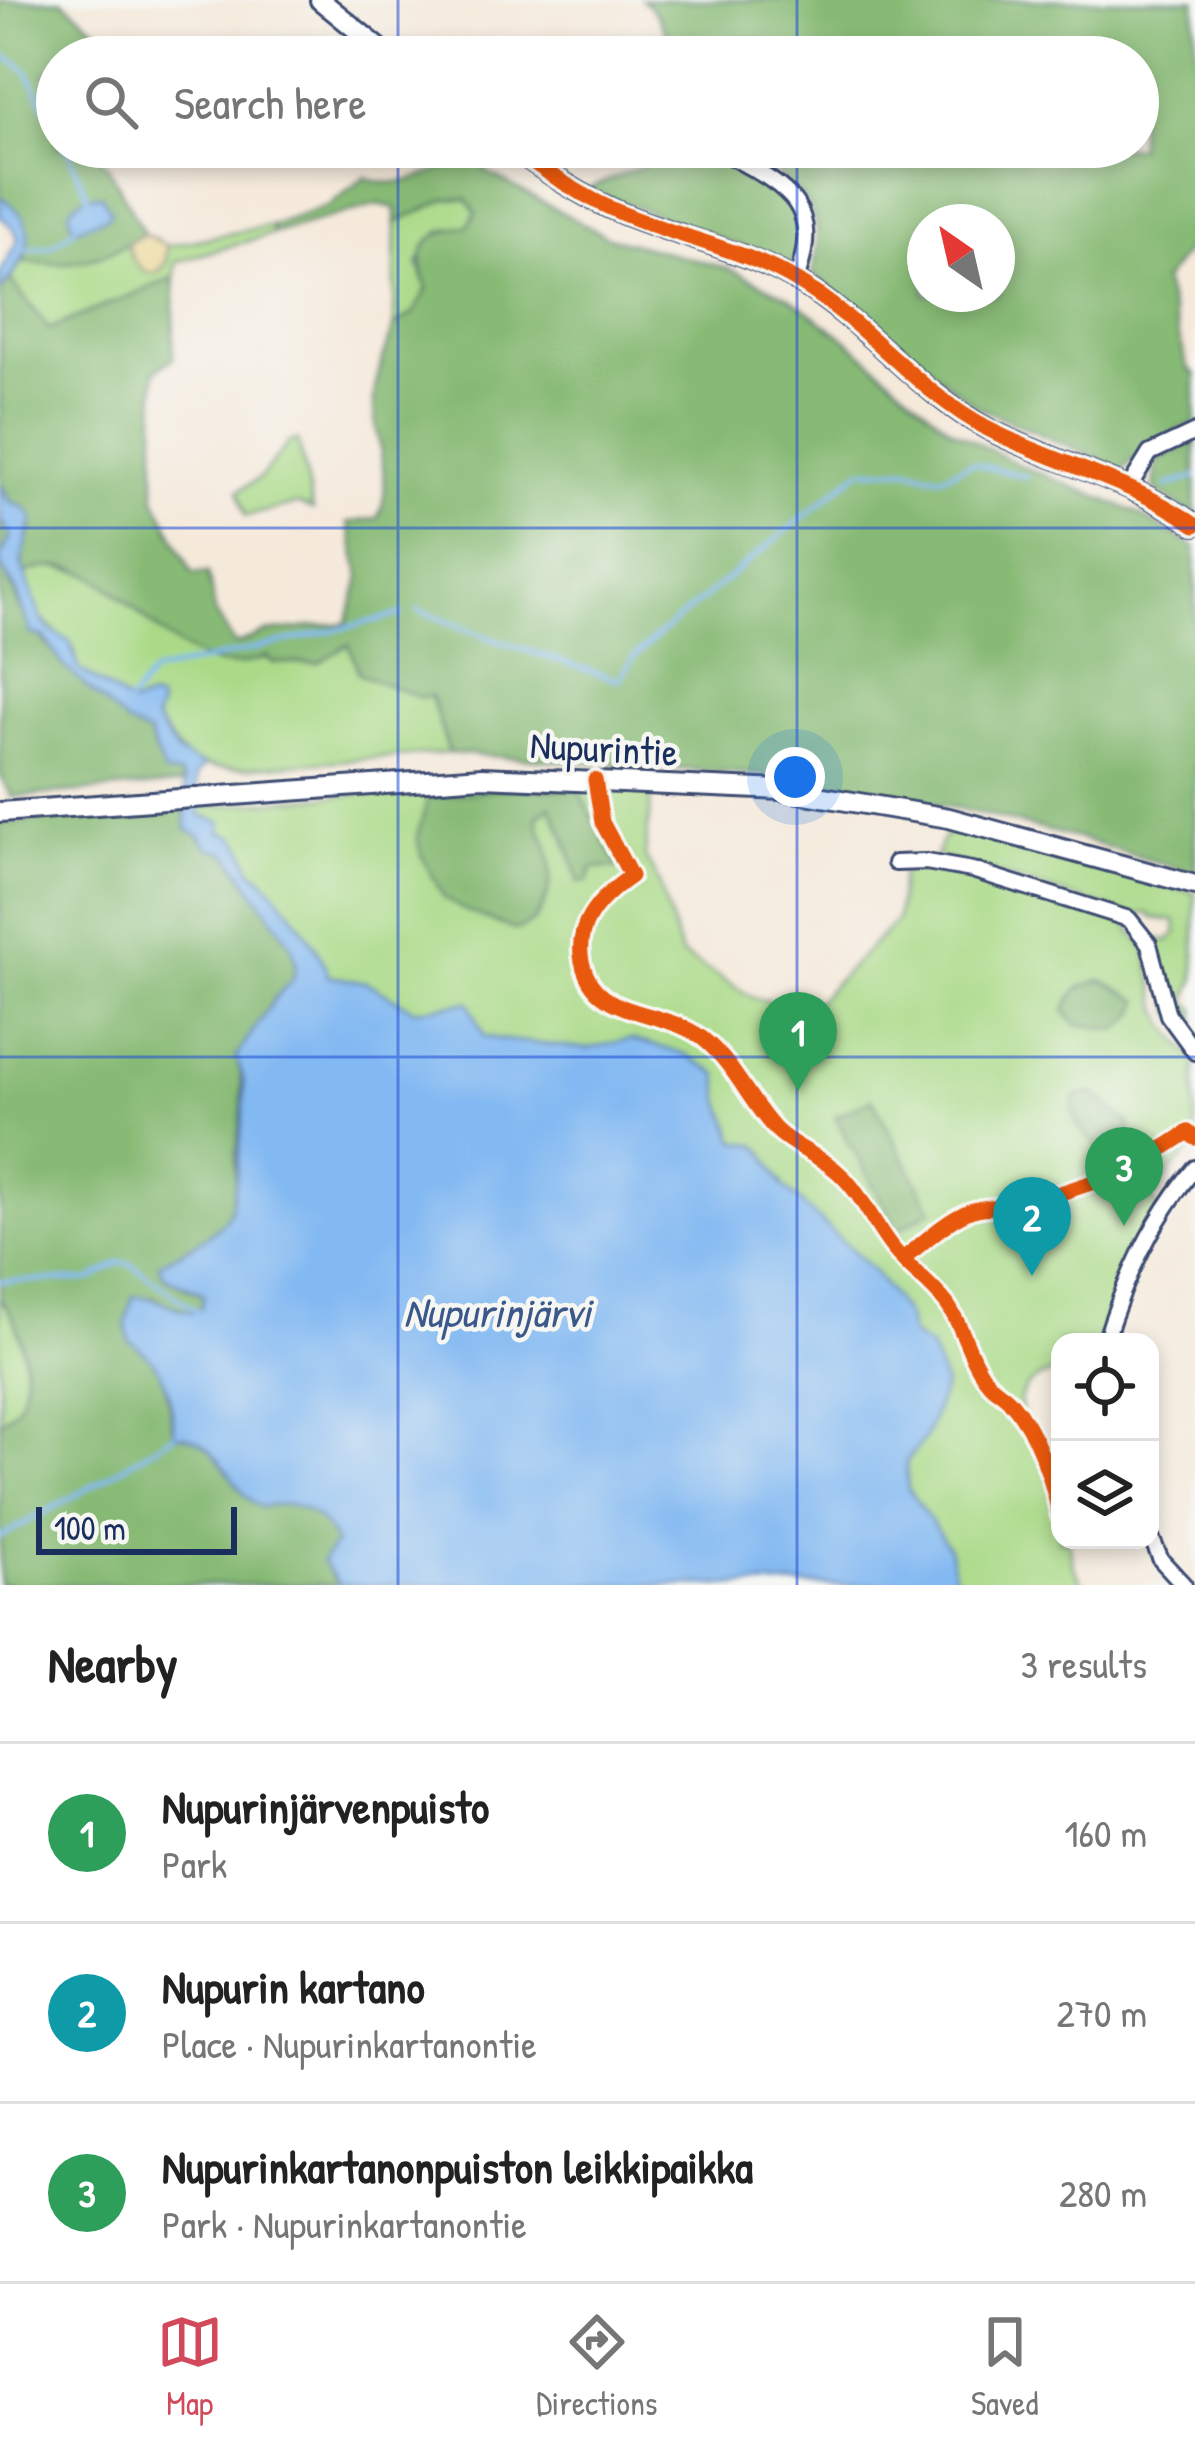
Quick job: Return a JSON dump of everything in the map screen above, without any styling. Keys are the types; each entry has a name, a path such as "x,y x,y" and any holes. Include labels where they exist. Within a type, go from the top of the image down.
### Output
{"main road":[{"path":"320,0 364,36"},
{"path":"543,168 585,196 625,214 796,280 850,317 933,390 987,428 1129,487 1195,525"},
{"name":"Nupurintie","path":"0,812 482,776 781,790 950,818 1195,885"}],"street":[{"path":"751,168 801,209 808,229 807,250 796,280"},
{"path":"1129,487 1150,453 1195,432"},
{"path":"895,863 972,869 1129,919 1149,944 1168,1015 1195,1052"},
{"path":"1109,1333 1136,1258 1155,1222 1195,1168"},
{"path":"1156,1549 1184,1585"}],"green space":[{"path":"0,0 62,0 99,31 93,36 36,36 36,168 109,168 144,234 86,260 23,261 25,224 0,197"},
{"path":"642,0 1195,0 1195,239 1163,281 1188,368 1195,374 1195,422 1146,446 1123,470 977,407 813,274 817,245 813,216 798,193 767,168 1159,168 1159,36 666,36"},
{"path":"444,168 483,168 608,237 730,269 789,297 949,428 1019,465 1133,511 1195,547 1195,874 961,809 777,776 449,753 431,696 421,698 359,674 349,644 318,663 273,663 267,657 230,665 201,658 175,643 104,584 80,571 53,567 23,575 22,553 32,529 24,507 12,503 0,483 0,291 10,279 49,329 175,277 173,358 155,371 155,498 192,573 208,573 215,612 235,645 268,632 347,623 361,577 348,523 377,518 383,504 384,472 374,405 381,365 394,325 413,314 427,289 421,262 426,244 441,233 468,226 476,212 467,199 446,199 396,223 396,208 378,204 272,234 272,225 328,206 365,177 391,182"},
{"path":"639,168 741,168 784,200 800,230 800,247 793,266 587,189"},
{"path":"446,199 467,199 477,212 469,226 440,231 418,263 427,289 413,314 394,325 396,223"},
{"path":"272,225 272,234 176,262 175,277 49,330 10,279 23,261 76,262 127,244 133,260 166,263 167,246"},
{"path":"298,440 313,510 298,504 246,516 238,491 260,478 289,442"},
{"path":"1195,441 1195,516 1154,489 1157,461"},
{"path":"0,517 11,537 1,566 30,624 98,697 149,735 159,759 184,784 12,797 0,775"},
{"path":"43,565 92,574 170,639 209,660 231,665 349,643 430,696 449,753 236,768 196,763 180,751 155,718 157,701 150,698 132,705 79,669 74,649 41,618 23,575"},
{"path":"463,786 652,789 645,856 659,883 681,954 754,998 809,1009 897,920 901,874 909,867 965,873 1124,922 1147,951 1167,1026 1195,1060 1195,1145 1153,1192 1150,1199 1158,1206 1117,1284 1102,1333 1051,1333 1051,1374 1027,1386 1021,1396 1025,1418 1051,1464 1051,1549 1070,1549 1083,1585 928,1585 782,1182 389,1585 141,1585 316,947 261,876 251,870 238,841 221,832 213,819 200,815 199,807"},
{"path":"498,789 579,790 618,868 592,868 588,881 579,883 550,806 538,816 547,845 550,883 542,908 527,926 515,930 444,898 417,836 428,798"},
{"path":"185,809 186,822 209,848 227,853 292,946 296,963 294,979 275,998 237,1056 242,1108 231,1208 206,1237 160,1264 181,1286 204,1294 200,1313 180,1312 152,1296 147,1352 162,1369 174,1434 202,1443 260,1506 302,1508 321,1519 333,1538 331,1576 340,1585 0,1585 0,1423 20,1401 25,1376 19,1333 0,1299 0,823"},
{"path":"962,828 1195,893 1195,980 1186,1001 1195,1009 1195,1043 1173,1014 1155,943 1168,941 1177,932 1175,921 1148,913 1133,915 936,856 944,837"},
{"path":"1102,980 1140,1001 1136,1014 1118,1030 1076,1024 1065,1012 1078,990"},
{"path":"1093,1093 1130,1124 1129,1134 1106,1153 1080,1129 1074,1114 1076,1097"},
{"path":"872,1099 932,1210 898,1230 835,1117"},
{"path":"0,1299 19,1333 25,1376 20,1401 0,1423"}],"sand":[{"path":"144,234 167,246 166,263 157,273 145,272 133,260 127,244"}],"water":[{"path":"101,195 111,211 109,216 73,230 72,207"},
{"path":"0,197 23,218 28,242 0,291 0,274 18,239 0,216"},
{"name":"Nupurinjärvi","path":"0,483 11,503 24,507 33,519 21,563 41,618 70,642 79,669 132,705 151,698 158,701 155,719 177,753 204,766 196,776 200,815 221,822 221,832 239,841 251,870 296,918 328,976 366,982 415,1010 469,1002 484,1036 588,1049 630,1039 685,1054 718,1074 721,1100 736,1141 756,1145 765,1153 783,1186 873,1270 906,1315 911,1335 930,1348 945,1385 925,1438 906,1462 908,1489 949,1548 956,1585 340,1585 322,1562 335,1543 322,1522 294,1506 260,1507 202,1443 174,1435 164,1380 151,1359 129,1341 126,1322 133,1296 200,1312 204,1294 165,1277 159,1264 206,1237 228,1215 244,1094 236,1057 293,979 296,963 292,946 228,853 209,848 187,829 184,781 180,775 164,773 149,735 128,725 64,666 44,637 31,634 17,592 1,566 11,537 0,517"}],"waterway":[{"path":"0,53 26,69 36,89"},
{"path":"75,168 88,196 86,202"},
{"path":"26,250 52,246 74,229"},
{"path":"418,610 618,680 656,637 861,470 909,469 940,477 971,463 1027,477"},
{"path":"1167,486 1195,477"},
{"path":"125,707 153,673 402,614"},
{"path":"0,1281 89,1280 121,1262 200,1313"},
{"path":"0,1537 174,1435"}],"cycle path":[{"path":"542,168 606,206 779,271 825,300 962,414 1146,496 1195,525"},
{"path":"595,780 602,822 631,876 598,906 584,930 581,958 595,989 608,1000 676,1024 708,1043 775,1129 850,1184 895,1251 946,1303 982,1374 1028,1427 1051,1482"},
{"path":"903,1259 969,1211 1063,1192 1128,1167 1188,1132 1195,1138"}],"place":[{"name":"Nupurinjärvenpuisto","path":"798,1091"},
{"name":"Nupurinkartanonpuiston leikkipaikka","path":"1124,1226"},
{"name":"Nupurin kartano","path":"1032,1276"}]}
